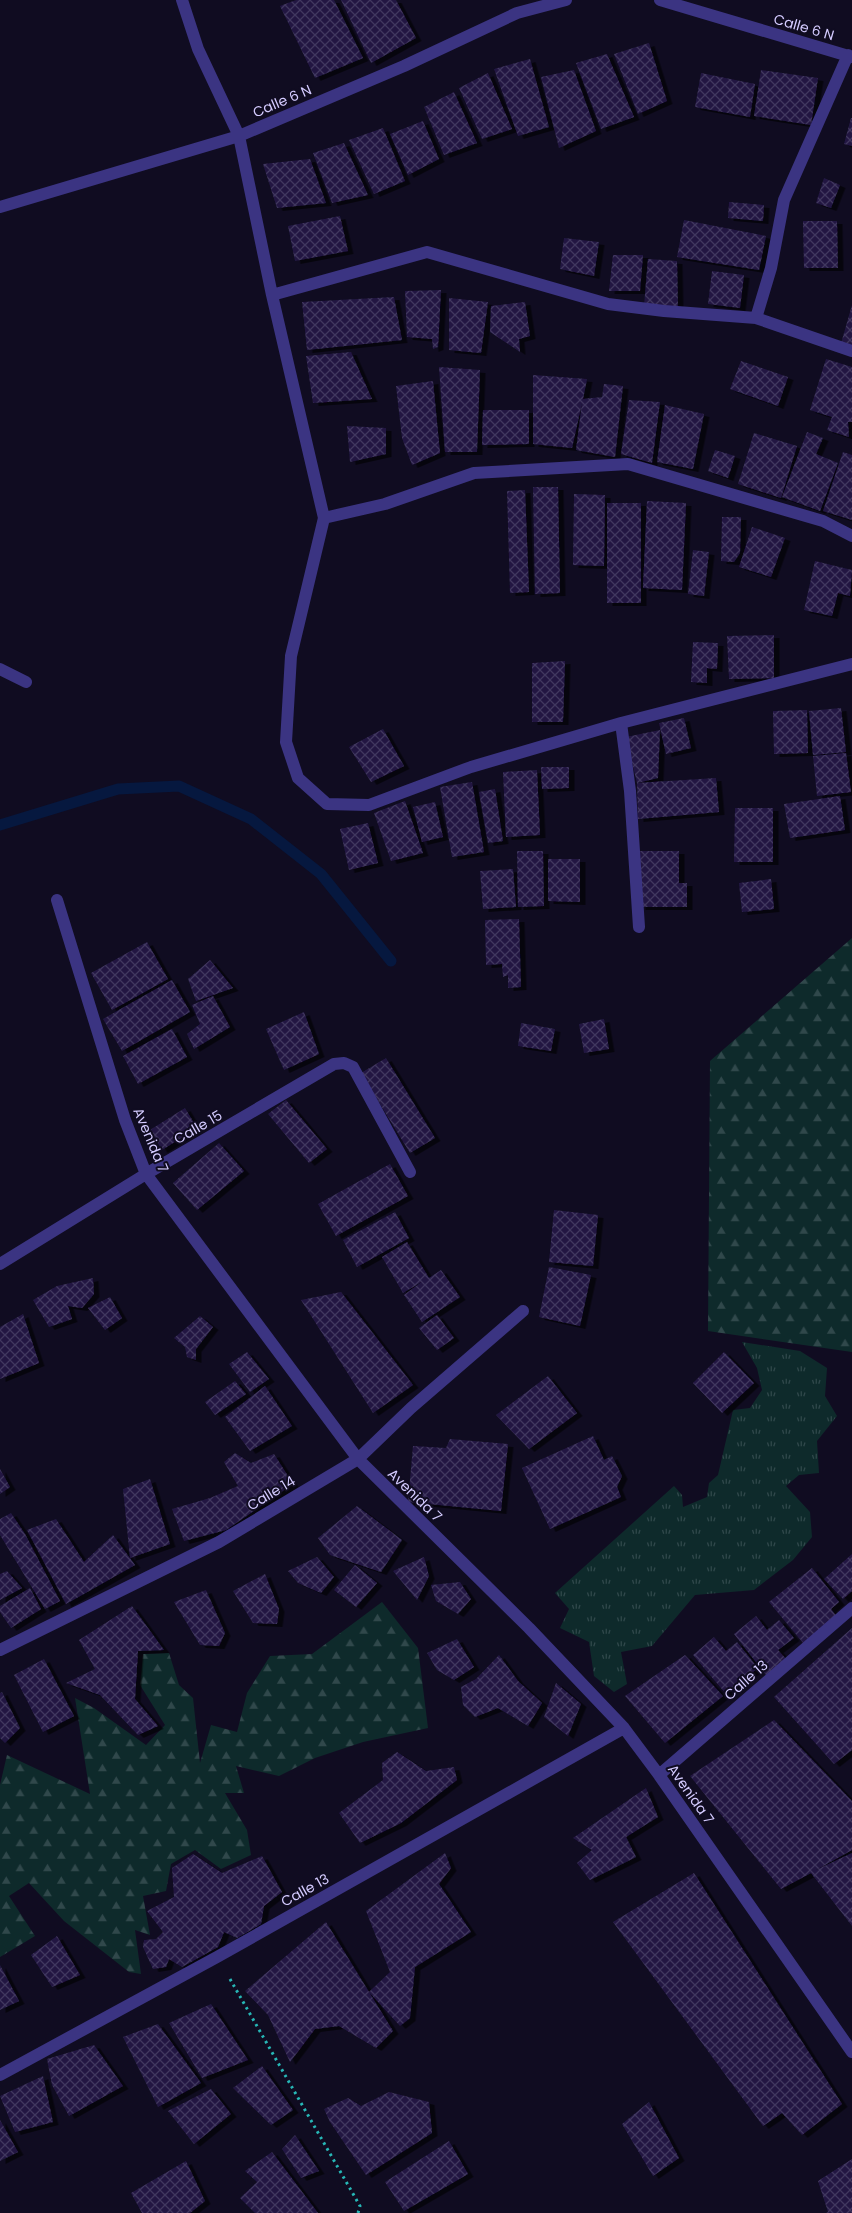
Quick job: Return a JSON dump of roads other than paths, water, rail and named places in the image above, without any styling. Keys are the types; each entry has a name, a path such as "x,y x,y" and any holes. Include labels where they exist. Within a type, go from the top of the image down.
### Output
{"street":[{"path":"182,0 198,49 239,136 272,295 324,518 291,656 286,742 298,778 327,804 369,805 471,767 621,723 852,664"},
{"name":"Calle 6 N","path":"0,207 239,136 404,66 517,13 566,0"},
{"name":"Calle 6 N","path":"660,0 850,56"},
{"path":"756,318 771,268 784,200 850,56"},
{"path":"272,295 427,252 608,304 664,311 756,318 852,351"},
{"path":"324,518 385,504 474,473 628,464 823,521 852,536"},
{"path":"0,669 26,682"},
{"path":"621,723 630,791 639,927"},
{"name":"Avenida 7","path":"57,900 126,1120 146,1174 358,1459 529,1628 624,1728 851,2047"},
{"name":"Calle 15","path":"0,1264 146,1174 334,1064 344,1063 353,1067 410,1172"},
{"name":"Calle 14","path":"0,1650 219,1542 358,1459 411,1408 522,1311"},
{"name":"Calle 13","path":"659,1775 852,1608"},
{"name":"Calle 13","path":"0,2075 217,1957 624,1728"}],"waterway":[{"path":"0,825 118,789 179,786 251,819 321,874 391,961"}]}
